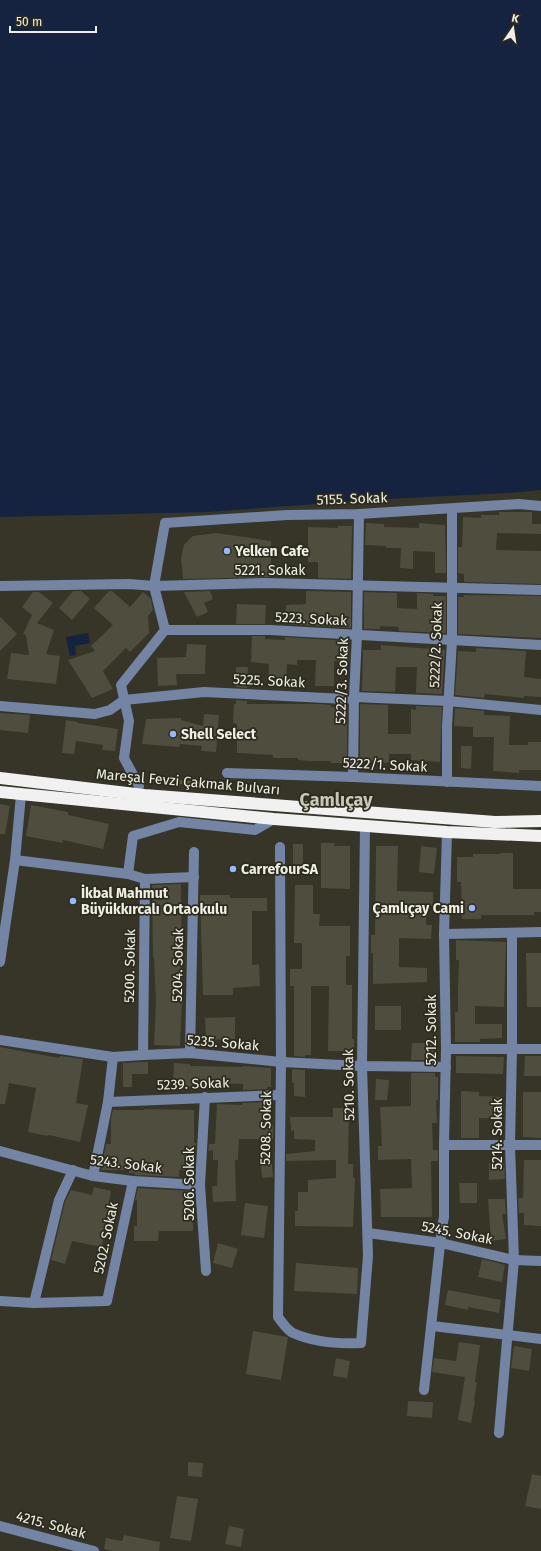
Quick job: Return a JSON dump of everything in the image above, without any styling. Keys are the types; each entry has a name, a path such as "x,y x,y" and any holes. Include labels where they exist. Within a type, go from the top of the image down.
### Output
{"highway":[{"name":"Mareşal Fevzi Çakmak Bulvarı","path":"0,778 144,795 495,822 541,821"},
{"name":"Mareşal Fevzi Çakmak Bulvarı","path":"0,792 274,820 447,832 541,836"}],"street":[{"name":"5155. Sokak","path":"154,586 165,523 287,515 359,514 519,504 541,506"},
{"name":"5222/2. Sokak","path":"447,782 447,726 452,641 452,509"},
{"name":"5222/3. Sokak","path":"353,777 354,698 358,635 359,514"},
{"name":"5221. Sokak","path":"0,586 129,584 154,586 266,583 541,590"},
{"path":"139,786 124,758 129,721 121,685 165,630 154,586"},
{"name":"5223. Sokak","path":"165,630 270,630 541,645"},
{"name":"5225. Sokak","path":"0,706 95,714 110,710 124,700 204,692 346,699 448,701 541,710"},
{"name":"5222/1. Sokak","path":"227,773 353,777 541,786"},
{"path":"0,962 3,921 15,860 21,795"},
{"path":"198,813 210,825"},
{"path":"128,874 133,836 179,822 256,830 274,820"},
{"name":"5210. Sokak","path":"361,1343 368,1256 362,1066 365,826"},
{"name":"5212. Sokak","path":"424,1390 444,1217 446,1049 444,934 447,832"},
{"name":"5208. Sokak","path":"280,847 281,1062 278,1317 292,1333 316,1340 347,1344 361,1343"},
{"name":"5204. Sokak","path":"190,1053 194,852"},
{"path":"15,860 128,874 145,879 194,877"},
{"name":"5200. Sokak","path":"143,1054 145,879"},
{"path":"444,934 541,932"},
{"name":"5214. Sokak","path":"499,1432 506,1334 514,1260 510,1146 512,933"},
{"name":"5235. Sokak","path":"0,1040 113,1057 143,1054 190,1053 281,1062 362,1066 446,1067"},
{"path":"446,1049 541,1049"},
{"path":"93,1176 108,1102 113,1057"},
{"name":"5239. Sokak","path":"108,1102 280,1095"},
{"name":"5206. Sokak","path":"205,1097 200,1185 206,1271"},
{"path":"444,1145 541,1145"},
{"name":"5243. Sokak","path":"0,1151 93,1176 133,1181 200,1185"},
{"path":"0,1300 34,1303 59,1200 73,1170"},
{"name":"5202. Sokak","path":"34,1303 107,1301 133,1181"},
{"name":"5245. Sokak","path":"368,1232 441,1243 514,1260 541,1261"},
{"path":"432,1326 541,1339"},
{"name":"4215. Sokak","path":"0,1526 94,1551"}],"shaded area":[{"path":"167,779 217,783 218,788 163,782"}],"water":[{"path":"0,0 541,0 541,490 207,512 0,517"},
{"path":"88,633 90,643 75,646 76,655 70,656 66,637"}],"building":[{"path":"499,512 532,512 532,524 541,524 541,534 497,533 496,550 541,551 541,584 464,582 464,574 458,573 458,547 462,547 463,517 481,518 481,515 499,515"},
{"path":"366,523 384,524 384,527 419,528 419,523 445,525 446,573 435,573 435,552 413,551 413,569 400,568 401,548 386,548 386,546 365,545"},
{"path":"338,526 352,526 351,579 318,578 318,562 308,562 308,527 338,528"},
{"name":"Yelken Cafe","path":"216,533 271,541 271,577 183,579 181,558 184,545 193,536"},
{"path":"73,591 81,591 90,599 72,620 59,608"},
{"path":"109,591 112,591 130,607 143,592 151,599 153,610 148,616 149,633 130,652 126,648 103,671 113,689 92,698 68,660 95,651 91,646 113,625 94,608"},
{"path":"210,591 213,599 204,603 208,612 197,617 184,592"},
{"path":"306,591 351,592 351,628 285,624 286,605 306,604"},
{"path":"33,592 39,592 53,603 37,623 54,630 46,654 60,656 56,684 7,679 11,653 29,655 26,635 23,634 32,615 22,607"},
{"path":"364,592 397,593 397,608 417,609 417,593 433,594 433,596 446,596 446,633 399,631 398,627 380,626 380,629 364,629"},
{"path":"464,595 541,596 541,638 458,634 458,597 464,597"},
{"path":"237,604 266,605 265,624 236,624"},
{"path":"0,617 17,634 0,651"},
{"path":"252,636 265,636 265,639 285,640 285,637 350,641 349,661 334,661 334,686 315,686 316,660 297,660 297,665 287,664 286,687 268,686 269,664 251,662"},
{"path":"187,644 206,645 205,674 176,674 177,685 158,686 157,658 186,657"},
{"path":"381,645 445,650 442,694 416,693 417,667 396,667 395,692 362,691 363,650 381,650"},
{"path":"476,648 526,651 524,677 541,679 541,697 524,696 524,698 485,694 484,698 455,695 458,651 476,652"},
{"path":"236,667 248,667 247,688 236,687"},
{"path":"236,700 247,701 247,704 321,704 331,705 331,707 347,708 346,763 298,760 298,758 273,758 273,755 237,753 237,724 233,723 234,704 236,704"},
{"path":"360,704 388,705 388,734 411,734 411,709 416,710 416,706 442,707 440,762 411,760 411,754 389,754 389,763 360,761"},
{"path":"455,708 484,711 484,715 510,716 509,745 528,745 528,742 541,742 541,770 519,770 519,773 493,771 494,737 473,737 473,727 454,726"},
{"path":"0,713 30,715 28,733 0,730"},
{"path":"204,714 219,715 216,752 201,751 202,746 180,744 179,747 142,744 146,719 181,718 181,720 203,726"},
{"path":"66,720 118,729 115,751 102,750 103,745 76,741 74,754 62,753"},
{"path":"461,746 472,746 471,769 461,768"},
{"path":"0,804 10,806 5,834 0,834"},
{"path":"31,805 68,812 68,815 109,824 103,849 63,840 62,843 26,836"},
{"path":"321,843 335,843 334,846 350,846 350,889 321,888"},
{"path":"293,844 303,844 303,869 293,869"},
{"path":"376,846 398,846 397,891 433,892 433,906 426,906 426,925 432,925 431,939 399,938 399,967 427,968 427,982 373,984 373,953 371,953 371,935 375,935"},
{"path":"421,846 437,848 434,874 419,872"},
{"path":"513,853 513,889 541,889 541,912 534,912 534,915 481,915 481,919 462,919 461,882 457,882 457,857 473,857 473,854"},
{"path":"181,884 182,999 180,1046 154,1045 156,1001 153,958 152,885"},
{"path":"295,885 313,885 313,914 320,914 319,926 350,926 350,956 346,956 346,985 352,985 352,1039 354,1039 354,1051 328,1051 329,986 311,986 311,1055 305,1055 305,1057 294,1056 294,986 290,986 290,969 302,969 302,943 294,943"},
{"path":"200,895 230,895 230,898 267,898 267,911 252,911 252,965 259,964 260,986 233,988 233,995 203,995"},
{"path":"456,940 506,942 504,1007 475,1006 475,1024 502,1024 502,1038 480,1039 480,1042 455,1042 455,1012 458,1012 459,960 456,960"},
{"path":"526,953 541,953 541,1007 527,1007"},
{"path":"375,1006 401,1006 401,1030 375,1030"},
{"path":"235,1017 235,1039 206,1040 205,1018"},
{"path":"412,1043 435,1043 435,1060 411,1060"},
{"path":"0,1047 59,1058 60,1056 83,1059 76,1103 88,1105 80,1142 28,1132 36,1088 9,1083 5,1104 0,1104"},
{"path":"456,1056 504,1057 503,1074 456,1073"},
{"path":"525,1056 541,1056 541,1076 524,1076"},
{"path":"148,1062 148,1074 132,1074 132,1087 123,1087 123,1063"},
{"path":"174,1063 190,1064 190,1066 243,1066 271,1068 271,1087 267,1087 267,1089 243,1090 243,1084 214,1083 214,1089 173,1086"},
{"path":"292,1070 305,1070 305,1097 294,1096"},
{"path":"411,1073 435,1073 435,1077 438,1077 438,1100 436,1100 437,1123 432,1123 433,1150 438,1150 438,1161 431,1161 432,1217 381,1217 380,1189 412,1188 411,1159 378,1160 378,1146 382,1146 380,1107 411,1106"},
{"path":"376,1079 389,1080 387,1100 375,1100"},
{"path":"461,1091 479,1092 479,1096 504,1097 503,1119 479,1118 479,1138 461,1138"},
{"path":"523,1092 541,1092 541,1138 523,1137"},
{"path":"267,1102 267,1124 273,1124 273,1139 239,1139 238,1160 235,1160 236,1201 213,1202 212,1186 217,1186 218,1160 213,1160 213,1150 208,1151 209,1144 215,1144 217,1104 242,1105 242,1103"},
{"path":"333,1108 349,1108 348,1164 353,1164 353,1178 355,1178 353,1227 295,1226 295,1211 298,1211 298,1192 308,1192 308,1180 336,1178 336,1160 286,1161 286,1154 315,1151 315,1140 294,1139 294,1130 291,1131 290,1117 333,1117"},
{"path":"113,1110 194,1110 194,1143 196,1143 194,1170 179,1170 179,1177 135,1175 135,1173 129,1173 129,1170 101,1170 106,1144 111,1144 111,1118"},
{"path":"271,1155 273,1177 262,1178 260,1156"},
{"path":"524,1160 541,1160 541,1226 524,1225 524,1213 519,1213 518,1198 523,1198"},
{"path":"504,1162 505,1179 489,1180 489,1163"},
{"path":"459,1183 477,1183 477,1203 460,1203"},
{"path":"94,1187 111,1191 102,1247 72,1241 65,1264 51,1260 65,1202 71,1190 92,1195"},
{"path":"138,1188 191,1191 191,1220 193,1220 193,1231 159,1231 158,1241 134,1241 134,1226 137,1226 137,1200 135,1200"},
{"path":"488,1199 505,1199 506,1214 502,1214 506,1239 491,1241"},
{"path":"245,1203 268,1206 264,1238 241,1235"},
{"path":"218,1243 238,1249 232,1268 213,1263"},
{"path":"482,1259 505,1265 502,1282 478,1277"},
{"path":"296,1263 358,1268 357,1294 294,1291"},
{"path":"448,1290 501,1300 499,1313 468,1307 468,1310 445,1305"},
{"path":"253,1331 288,1337 281,1380 246,1374"},
{"path":"459,1342 480,1345 475,1382 477,1382 475,1401 471,1423 458,1420 465,1377 432,1372 434,1358 456,1361"},
{"path":"514,1346 532,1349 529,1371 511,1368"},
{"path":"336,1358 350,1361 347,1378 333,1376"},
{"path":"408,1401 433,1402 432,1418 407,1416"},
{"path":"188,1462 203,1463 202,1477 188,1476"},
{"path":"532,1474 541,1476 541,1509 525,1506"},
{"path":"177,1496 198,1499 191,1541 170,1538"},
{"path":"229,1526 244,1529 241,1547 225,1544"},
{"path":"124,1535 160,1542 159,1551 112,1551 104,1549 106,1538 122,1541"}],"place":[{"name":"Yelken Cafe","path":"227,551"},
{"name":"Shell Select","path":"173,734"},
{"name":"CarrefourSA","path":"233,869"},
{"name":"İkbal Mahmut Büyükkırcalı Ortaokulu","path":"73,901"},
{"name":"Çamlıçay Cami","path":"472,908"}],"district":[{"name":"Çamlıçay","path":"336,800"}]}
